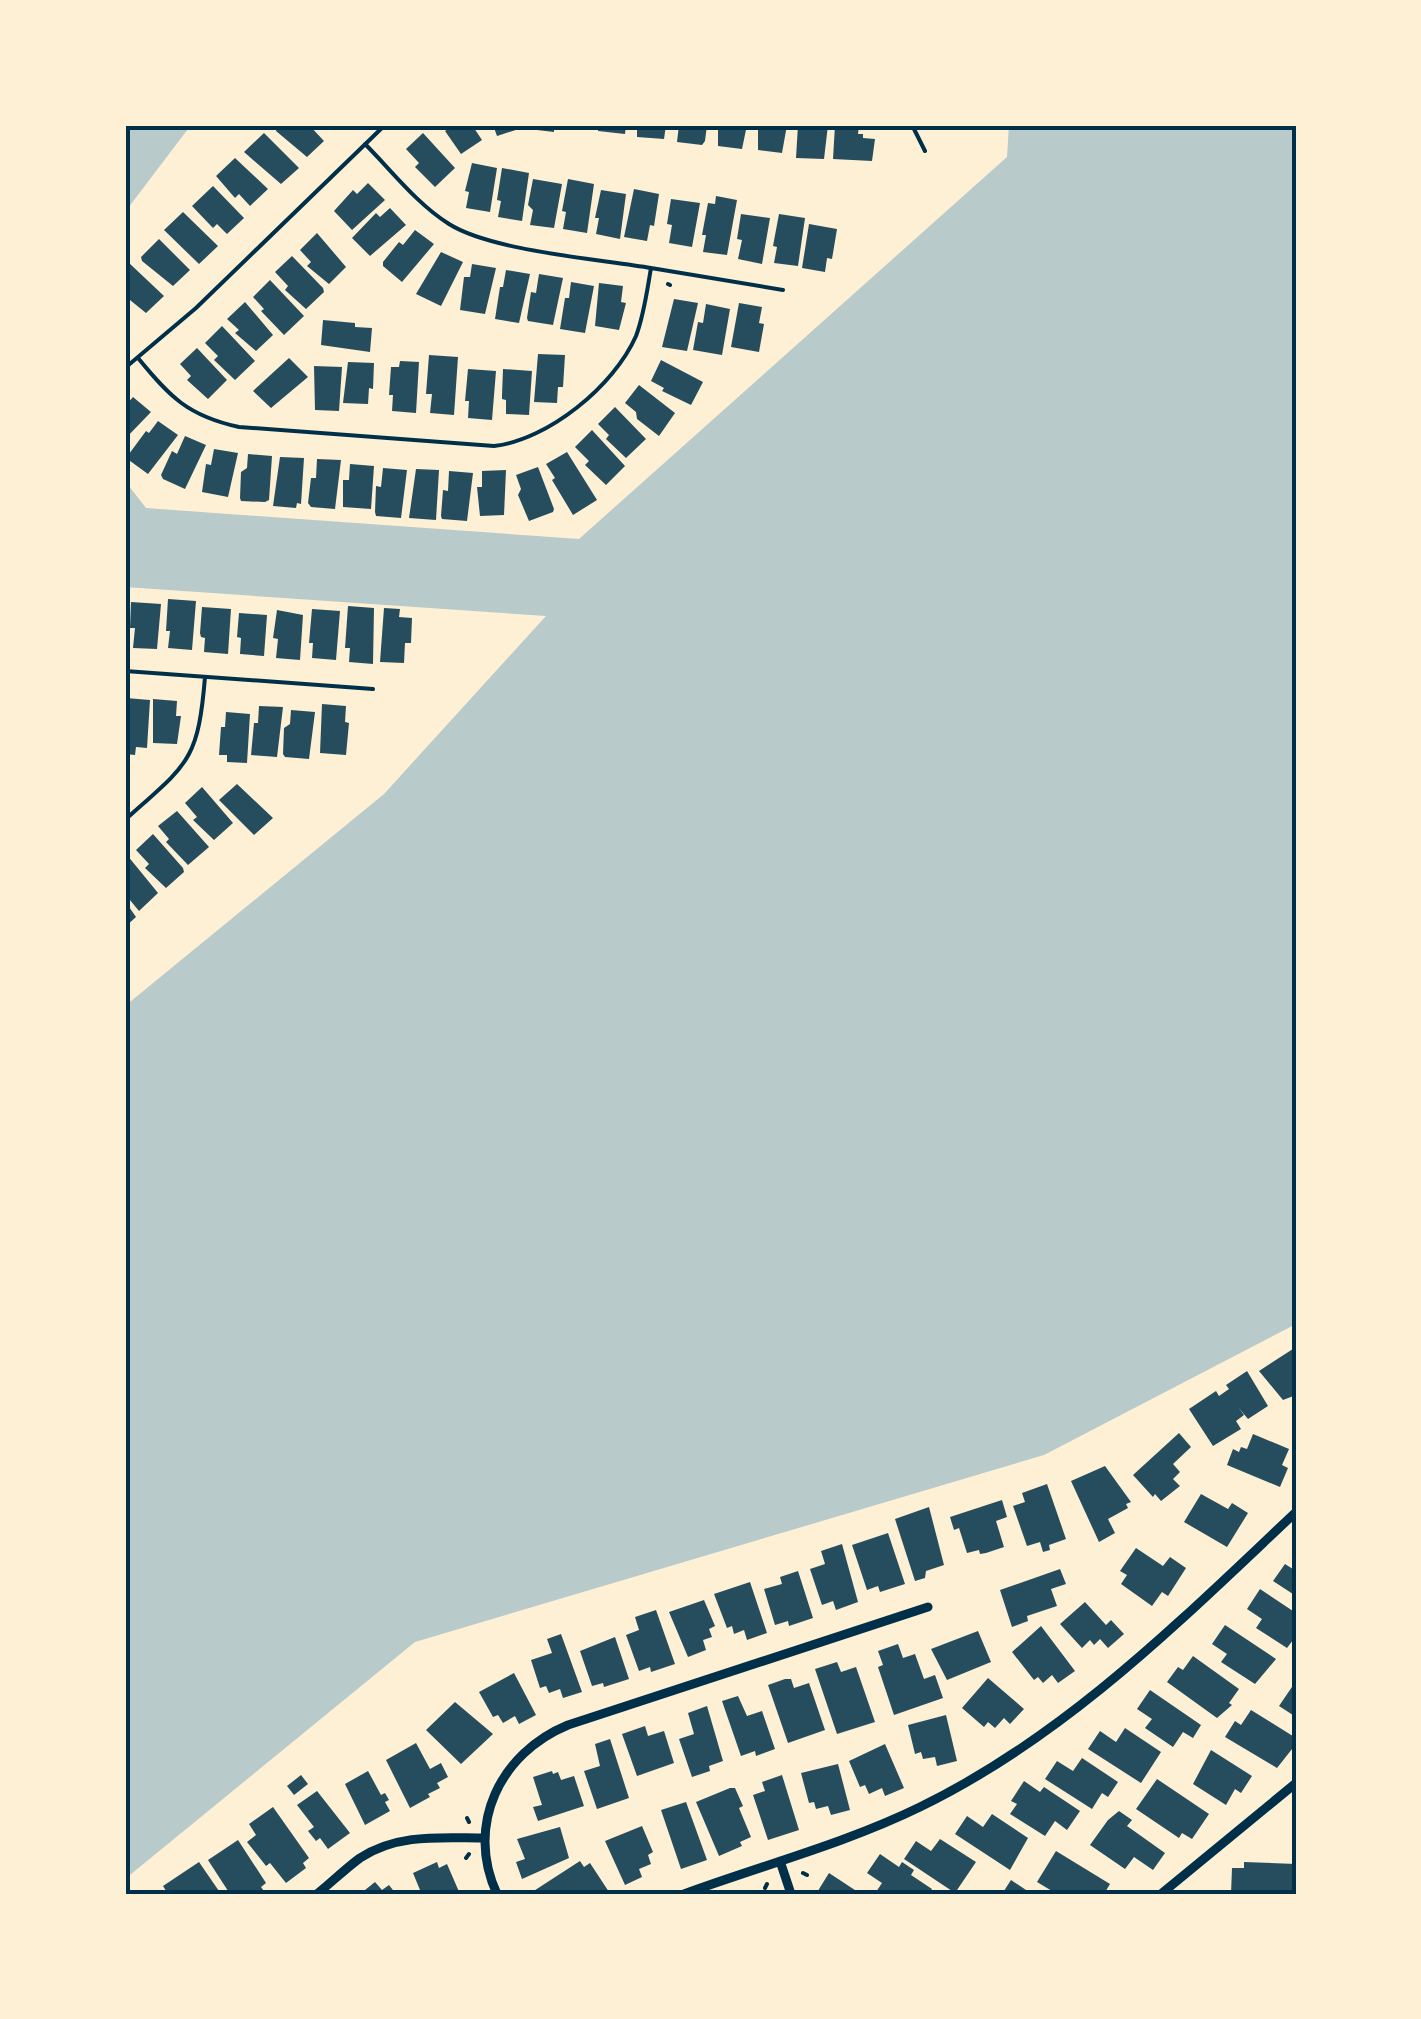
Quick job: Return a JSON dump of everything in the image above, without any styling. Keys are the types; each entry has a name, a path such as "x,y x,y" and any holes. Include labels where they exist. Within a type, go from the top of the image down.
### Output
{"street":[{"path":"684,1894 919,1808 1016,1753 1086,1703 1142,1656 1296,1512"},
{"path":"497,1894 485,1838 489,1809 504,1775 517,1758 552,1732 928,1607"},
{"path":"1160,1894 1296,1783"},
{"path":"317,1894 382,1846 416,1838 485,1838"},
{"path":"780,1861 790,1894"}],"lane":[{"path":"125,368 196,308 385,125"},
{"path":"912,125 925,151"},
{"path":"366,144 426,206 464,232 498,243 783,290"},
{"path":"138,358 182,406 220,423 511,444 554,426 619,364 640,324 652,268"},
{"path":"125,671 373,688"},
{"path":"125,820 189,758 199,731 204,676"}],"shaded area":[{"path":"125,125 191,125 125,212"},
{"path":"1009,125 1296,125 1296,1324 1044,1455 415,1642 125,1879 125,1006 384,794 546,616 125,587 125,481 146,508 579,539 1007,157"}],"building":[{"path":"277,125 309,125 324,141 307,157 276,131"},
{"path":"445,125 472,125 482,140 461,154"},
{"path":"493,125 528,125 528,126 497,136"},
{"path":"537,125 554,125 554,132 537,130"},
{"path":"598,125 626,125 625,134 598,131"},
{"path":"637,125 666,125 664,139 637,137"},
{"path":"679,125 707,125 705,141 702,145 677,142"},
{"path":"718,125 747,125 742,149 718,146"},
{"path":"758,125 787,125 782,153 758,150"},
{"path":"798,125 828,125 824,159 796,158"},
{"path":"835,125 859,125 858,134 875,139 872,161 833,159"},
{"path":"264,133 299,168 281,184 244,152"},
{"path":"423,133 455,168 435,187 415,167 419,163 406,149"},
{"path":"235,158 268,189 250,206 239,194 235,198 216,176"},
{"path":"472,163 497,168 490,212 466,208 469,192 465,191"},
{"path":"502,168 529,173 522,221 498,217"},
{"path":"533,179 562,184 554,228 530,225 533,210 528,205"},
{"path":"568,179 594,184 587,233 563,229"},
{"path":"368,183 385,200 352,230 334,211 353,190 357,194"},
{"path":"213,186 244,218 227,234 217,224 213,228 192,206"},
{"path":"634,189 659,194 654,226 650,225 647,241 624,237"},
{"path":"601,190 626,194 620,239 596,234"},
{"path":"716,196 737,200 727,255 703,252 708,203 715,204"},
{"path":"671,199 700,203 692,247 669,243"},
{"path":"390,208 406,225 370,256 352,238 376,213 380,217"},
{"path":"183,212 218,246 199,264 164,230"},
{"path":"741,214 770,218 762,264 738,259"},
{"path":"779,214 805,218 798,266 774,263"},
{"path":"809,224 837,229 832,259 827,258 825,272 802,268"},
{"path":"415,230 434,244 402,282 383,262"},
{"path":"317,233 346,267 329,284 307,266 311,262 300,250"},
{"path":"159,239 190,270 173,286 142,261 141,257"},
{"path":"441,252 463,262 441,306 416,294"},
{"path":"292,256 323,288 324,292 306,309 285,290 288,286 275,272"},
{"path":"128,262 164,296 146,313 125,296"},
{"path":"472,264 496,268 485,314 460,310 464,277 470,277"},
{"path":"506,270 530,274 519,323 495,319"},
{"path":"539,274 563,278 553,325 527,318"},
{"path":"270,280 304,316 284,335 253,297"},
{"path":"571,282 594,286 585,333 560,329"},
{"path":"599,283 623,286 621,302 626,303 619,330 595,326"},
{"path":"674,299 698,303 687,351 662,347"},
{"path":"245,302 273,335 256,351 235,333 239,330 227,319"},
{"path":"739,303 762,307 759,323 764,324 759,352 731,347"},
{"path":"706,304 730,309 722,355 693,350"},
{"path":"323,320 372,328 370,352 321,345"},
{"path":"222,326 255,361 235,380 214,360 218,356 205,343"},
{"path":"197,348 227,380 208,399 187,380 191,376 180,364"},
{"path":"538,354 565,355 563,387 558,387 557,403 534,402"},
{"path":"429,355 458,357 454,415 430,413 432,394 426,394"},
{"path":"289,358 308,377 271,408 253,391"},
{"path":"661,360 703,382 691,405 651,381"},
{"path":"400,361 419,362 416,413 392,411 391,367 399,367"},
{"path":"348,362 374,363 368,404 343,403"},
{"path":"314,366 342,367 339,411 315,410"},
{"path":"468,369 496,371 492,420 468,418"},
{"path":"503,369 532,371 529,415 506,414"},
{"path":"639,385 675,413 659,436 637,419 636,412 625,403"},
{"path":"133,397 151,412 125,439 125,406"},
{"path":"615,407 646,439 626,458 606,439 609,435 598,424"},
{"path":"158,421 178,435 148,474 126,458"},
{"path":"592,430 625,466 606,485 585,465 589,461 575,447"},
{"path":"185,436 206,445 185,489 161,475 172,451 177,454"},
{"path":"214,449 238,453 228,497 202,492 206,464 211,465"},
{"path":"567,452 597,500 573,515 546,464"},
{"path":"248,454 272,456 269,500 265,502 241,501 241,472 247,468"},
{"path":"280,457 304,458 301,504 297,503 296,508 273,506"},
{"path":"317,459 341,460 335,509 311,507 308,503"},
{"path":"350,464 374,466 371,509 343,507 343,480 349,480"},
{"path":"538,467 554,509 529,521 518,495 521,489 516,475"},
{"path":"383,468 407,470 401,518 376,516 376,486 381,487"},
{"path":"416,469 439,470 436,520 409,518"},
{"path":"506,470 504,515 480,516 477,487 482,487 482,471"},
{"path":"449,471 473,473 467,521 442,519 443,490 448,491"},
{"path":"168,599 196,601 192,650 168,648"},
{"path":"131,602 161,604 157,649 133,648"},
{"path":"348,606 374,608 373,664 349,662 350,648 345,648"},
{"path":"202,607 231,609 228,654 204,652 205,638 200,633"},
{"path":"384,608 400,609 399,617 412,618 411,643 405,643 404,663 380,662"},
{"path":"312,609 340,611 336,660 312,658"},
{"path":"277,610 303,615 300,660 276,658 278,639 273,638"},
{"path":"239,613 267,615 264,656 240,654"},
{"path":"126,698 150,700 147,748 136,747 135,755 125,754"},
{"path":"153,699 177,701 176,716 181,716 177,744 153,743"},
{"path":"322,704 346,706 346,755 320,753"},
{"path":"259,706 283,707 277,757 251,755"},
{"path":"291,710 315,712 309,759 283,754 284,728 290,724"},
{"path":"226,712 250,714 247,763 227,762 227,755 219,755"},
{"path":"237,784 273,818 254,835 219,800"},
{"path":"202,787 233,823 214,840 193,820 197,817 185,803"},
{"path":"177,811 209,847 188,865 166,842 169,839 158,826"},
{"path":"153,834 184,872 166,888 145,868 149,864 136,850"},
{"path":"127,855 158,893 139,911 125,894"},
{"path":"125,901 136,917 125,927"},
{"path":"1296,1347 1296,1395 1283,1400 1259,1371"},
{"path":"1247,1371 1268,1406 1248,1419 1238,1407 1244,1415 1236,1421 1241,1429 1213,1446 1189,1409 1216,1391 1219,1396 1229,1389 1226,1385"},
{"path":"1179,1433 1191,1447 1173,1464 1180,1472 1173,1479 1180,1486 1161,1501 1133,1475"},
{"path":"1253,1434 1289,1449 1282,1465 1288,1468 1280,1487 1227,1465 1233,1449 1247,1449"},
{"path":"1105,1466 1131,1502 1126,1504 1128,1508 1108,1519 1115,1533 1099,1542 1071,1481"},
{"path":"1047,1484 1066,1539 1049,1545 1050,1550 1043,1552 1040,1542 1027,1546 1013,1506 1025,1502 1022,1493"},
{"path":"1201,1494 1228,1509 1232,1503 1248,1513 1227,1547 1184,1522"},
{"path":"1002,1500 1007,1517 996,1521 1004,1547 980,1554 979,1550 967,1553 959,1528 954,1530 950,1517"},
{"path":"929,1507 944,1565 926,1571 925,1578 915,1581 895,1519"},
{"path":"888,1533 905,1584 880,1592 878,1586 867,1590 852,1545"},
{"path":"842,1544 858,1602 836,1610 833,1601 822,1605 810,1569 825,1564 821,1551"},
{"path":"1136,1548 1163,1566 1170,1557 1186,1568 1168,1596 1162,1592 1152,1606 1121,1584 1127,1575 1120,1571"},
{"path":"1285,1564 1296,1571 1296,1596 1273,1581"},
{"path":"1060,1569 1066,1584 1051,1589 1057,1606 1027,1616 1028,1621 1012,1627 1000,1590"},
{"path":"798,1571 813,1618 789,1626 788,1621 775,1625 764,1589 782,1584 780,1577"},
{"path":"750,1582 767,1633 747,1640 744,1630 734,1634 732,1626 727,1628 714,1594"},
{"path":"1260,1589 1296,1613 1296,1636 1287,1648 1256,1628 1262,1619 1247,1609"},
{"path":"704,1600 715,1626 709,1629 712,1637 703,1640 706,1650 688,1657 669,1612"},
{"path":"1085,1602 1106,1625 1111,1620 1124,1634 1108,1648 1100,1639 1094,1645 1090,1640 1082,1648 1060,1624"},
{"path":"656,1610 675,1664 651,1672 650,1667 639,1671 626,1635 639,1630 635,1617"},
{"path":"1225,1625 1276,1659 1255,1684 1221,1662 1227,1654 1212,1644"},
{"path":"1041,1626 1075,1671 1058,1683 1052,1675 1043,1683 1038,1677 1034,1680 1012,1652"},
{"path":"978,1631 991,1662 947,1680 931,1649"},
{"path":"561,1634 582,1692 563,1698 560,1689 549,1693 546,1686 540,1688 531,1660 552,1653 547,1639"},
{"path":"615,1637 629,1679 604,1687 603,1683 592,1686 580,1651"},
{"path":"898,1644 903,1658 915,1654 924,1679 935,1675 943,1698 894,1715 878,1667 883,1665 878,1651"},
{"path":"1193,1656 1239,1689 1229,1703 1232,1705 1217,1718 1167,1682"},
{"path":"837,1662 841,1672 856,1667 875,1722 837,1734 815,1669"},
{"path":"514,1673 536,1715 519,1724 515,1716 503,1723 498,1715 493,1717 479,1692"},
{"path":"988,1678 1024,1709 1010,1724 1004,1718 995,1728 988,1722 984,1727 962,1708"},
{"path":"791,1679 794,1688 809,1683 825,1730 788,1743 768,1685"},
{"path":"1296,1681 1296,1717 1279,1706"},
{"path":"1150,1690 1201,1725 1193,1738 1183,1732 1173,1747 1145,1728 1152,1719 1137,1709"},
{"path":"738,1696 747,1716 762,1711 775,1749 756,1756 755,1751 741,1756 722,1701"},
{"path":"455,1702 493,1734 461,1764 426,1730"},
{"path":"707,1706 723,1761 692,1777 679,1739 694,1734 688,1713"},
{"path":"1251,1710 1296,1738 1296,1744 1277,1768 1225,1737 1235,1721 1241,1725"},
{"path":"946,1715 957,1761 937,1766 935,1757 923,1759 921,1752 915,1754 908,1725"},
{"path":"645,1726 648,1736 664,1731 674,1763 637,1776 622,1734"},
{"path":"1125,1728 1161,1752 1141,1783 1088,1749 1100,1731 1116,1742"},
{"path":"610,1739 629,1798 597,1809 584,1771 600,1766 595,1744"},
{"path":"416,1743 430,1769 441,1763 448,1777 437,1783 440,1788 428,1794 430,1797 410,1808 386,1760"},
{"path":"885,1744 904,1788 885,1796 882,1788 869,1794 865,1785 860,1787 849,1761"},
{"path":"1211,1750 1252,1776 1241,1793 1235,1789 1226,1805 1193,1784"},
{"path":"1082,1758 1118,1782 1108,1797 1102,1793 1092,1809 1045,1779 1057,1761 1073,1771"},
{"path":"838,1764 850,1810 831,1815 828,1806 816,1809 814,1802 809,1803 801,1773"},
{"path":"368,1771 381,1795 385,1793 389,1800 385,1802 390,1811 365,1825 345,1784"},
{"path":"558,1772 561,1780 574,1776 584,1806 538,1821 533,1807 542,1805 533,1777"},
{"path":"301,1775 308,1784 294,1795 287,1786"},
{"path":"782,1775 799,1830 768,1840 753,1795 765,1791 762,1782"},
{"path":"1157,1779 1209,1814 1192,1839 1182,1833 1179,1838 1136,1809"},
{"path":"1024,1781 1040,1792 1044,1787 1080,1811 1067,1830 1055,1821 1045,1836 1010,1814 1017,1804 1011,1801"},
{"path":"735,1788 743,1806 739,1808 751,1837 740,1842 742,1846 719,1856 696,1802"},
{"path":"317,1791 350,1833 328,1849 308,1831 314,1827 297,1805"},
{"path":"686,1802 707,1860 681,1869 661,1810"},
{"path":"273,1807 309,1858 303,1863 306,1868 286,1883 247,1842 256,1835 249,1824"},
{"path":"1119,1811 1132,1820 1127,1826 1165,1853 1153,1870 1134,1857 1125,1869 1090,1845"},
{"path":"992,1814 1028,1838 1010,1870 955,1834 967,1816 983,1827"},
{"path":"642,1826 653,1852 648,1855 651,1864 639,1869 642,1877 625,1885 605,1841"},
{"path":"560,1827 569,1858 522,1879 516,1862 525,1859 517,1839"},
{"path":"940,1839 976,1862 955,1893 904,1859 916,1841 931,1851"},
{"path":"238,1840 266,1883 261,1887 266,1894 230,1894 208,1860"},
{"path":"1056,1851 1110,1884 1104,1894 1057,1894 1037,1882"},
{"path":"880,1854 899,1867 902,1862 914,1870 911,1875 932,1889 929,1894 876,1892 882,1883 867,1873"},
{"path":"580,1861 584,1867 590,1863 609,1892 529,1894"},
{"path":"199,1862 221,1894 168,1894 163,1886"},
{"path":"437,1862 439,1868 447,1864 460,1894 410,1894 420,1890 413,1873"},
{"path":"1244,1862 1296,1864 1294,1894 1231,1894 1232,1868 1244,1868"},
{"path":"829,1873 861,1894 816,1894"},
{"path":"1011,1880 1032,1894 1002,1894"},
{"path":"375,1882 382,1890 389,1885 396,1894 360,1894"}]}
